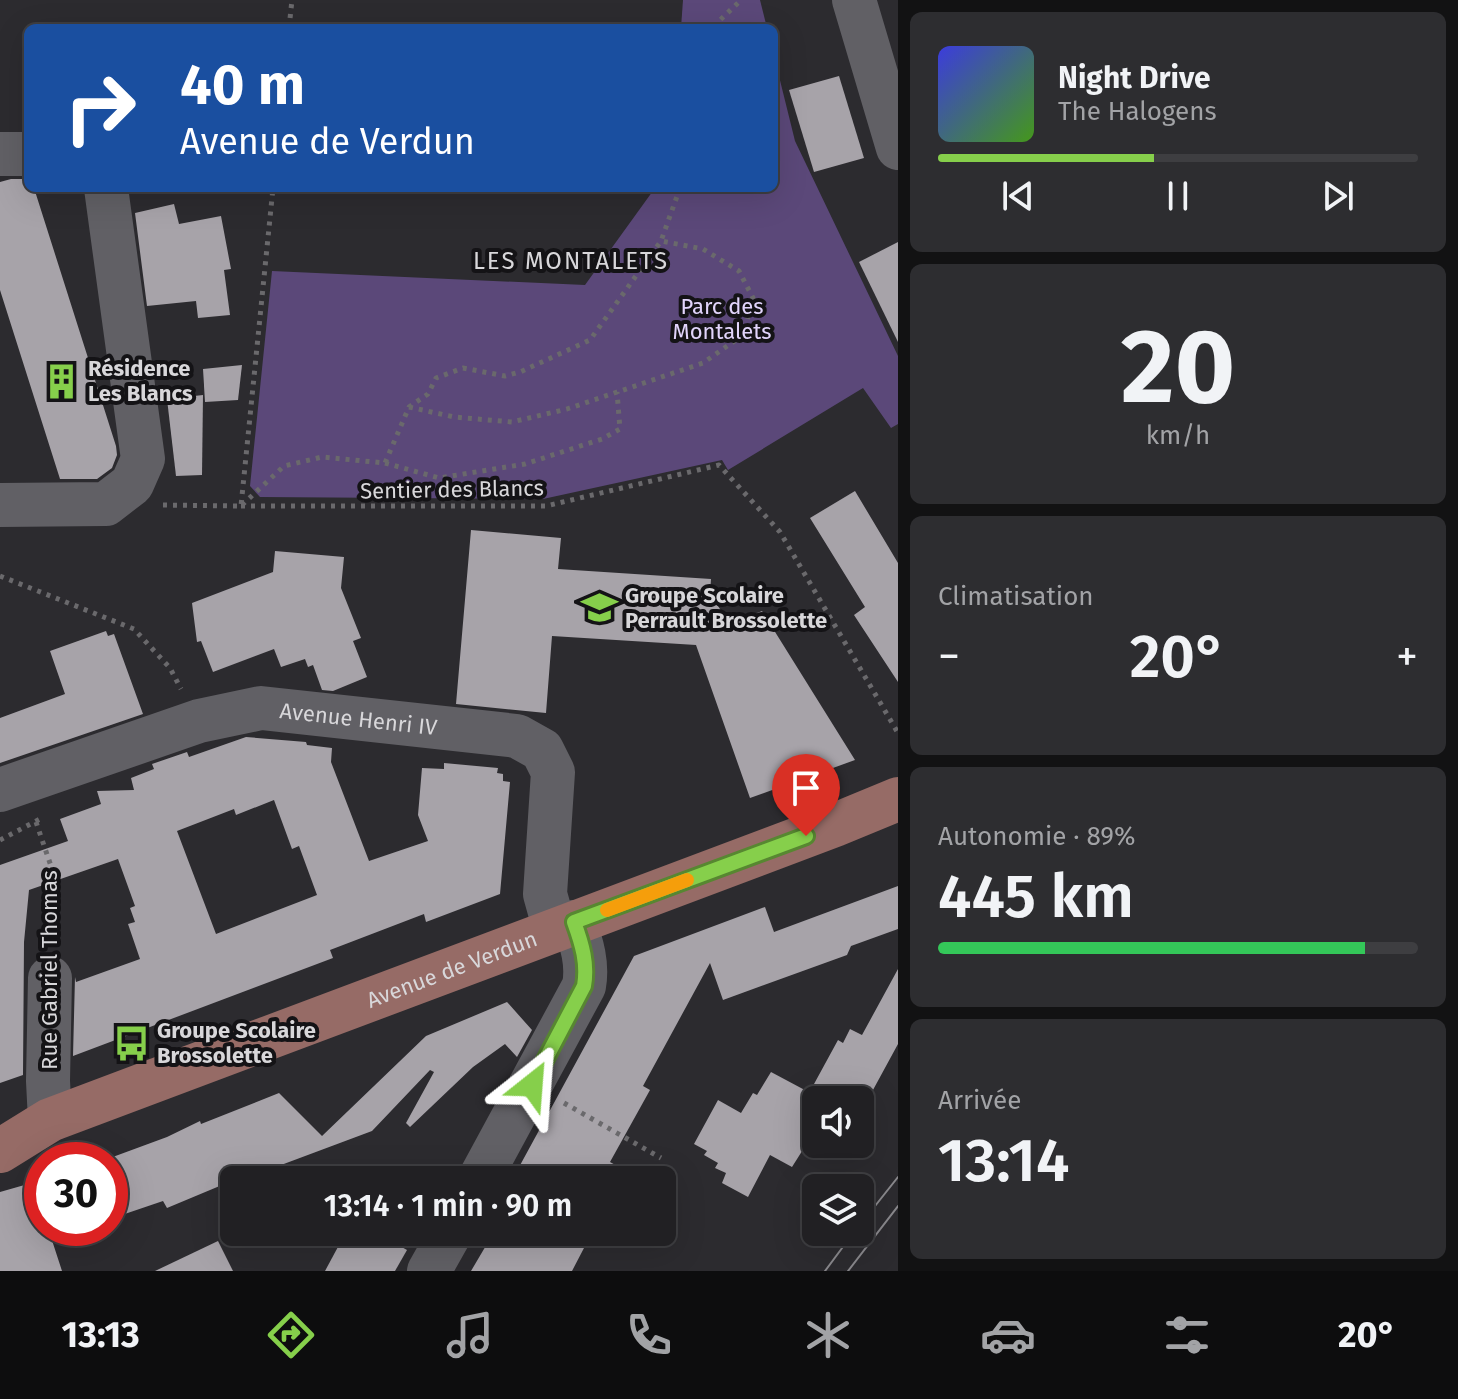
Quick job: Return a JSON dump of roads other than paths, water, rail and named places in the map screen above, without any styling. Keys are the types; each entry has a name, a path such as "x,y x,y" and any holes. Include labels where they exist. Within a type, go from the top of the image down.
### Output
{"main road":[{"name":"Avenue de Verdun","path":"0,1132 50,1120 898,799"},
{"name":"Avenue de Verdun","path":"0,1151 50,1120"}],"street":[{"path":"854,0 898,148"},
{"path":"0,154 24,154"},
{"path":"0,505 106,504 132,484 143,459 107,192"},
{"name":"Avenue Henri IV","path":"0,790 199,721 261,708 517,736 542,750 553,772 545,894 565,926 581,941 587,971 584,986 487,1166"},
{"name":"Rue Gabriel Thomas","path":"50,978 50,1120"},
{"path":"429,1271 443,1246"}],"tram line":[{"path":"874,1207 898,1177"},
{"path":"848,1271 898,1206"},
{"path":"825,1271 844,1246"}],"place":[{"name":"Résidence Les Blancs","path":"62,381"},
{"name":"Groupe Scolaire Perrault Brossolette","path":"599,608"},
{"name":"Groupe Scolaire Brossolette","path":"131,1043"}],"district":[{"name":"LES MONTALETS","path":"571,261"}],"park label":[{"name":"Parc des Montalets","path":"722,318"}]}
